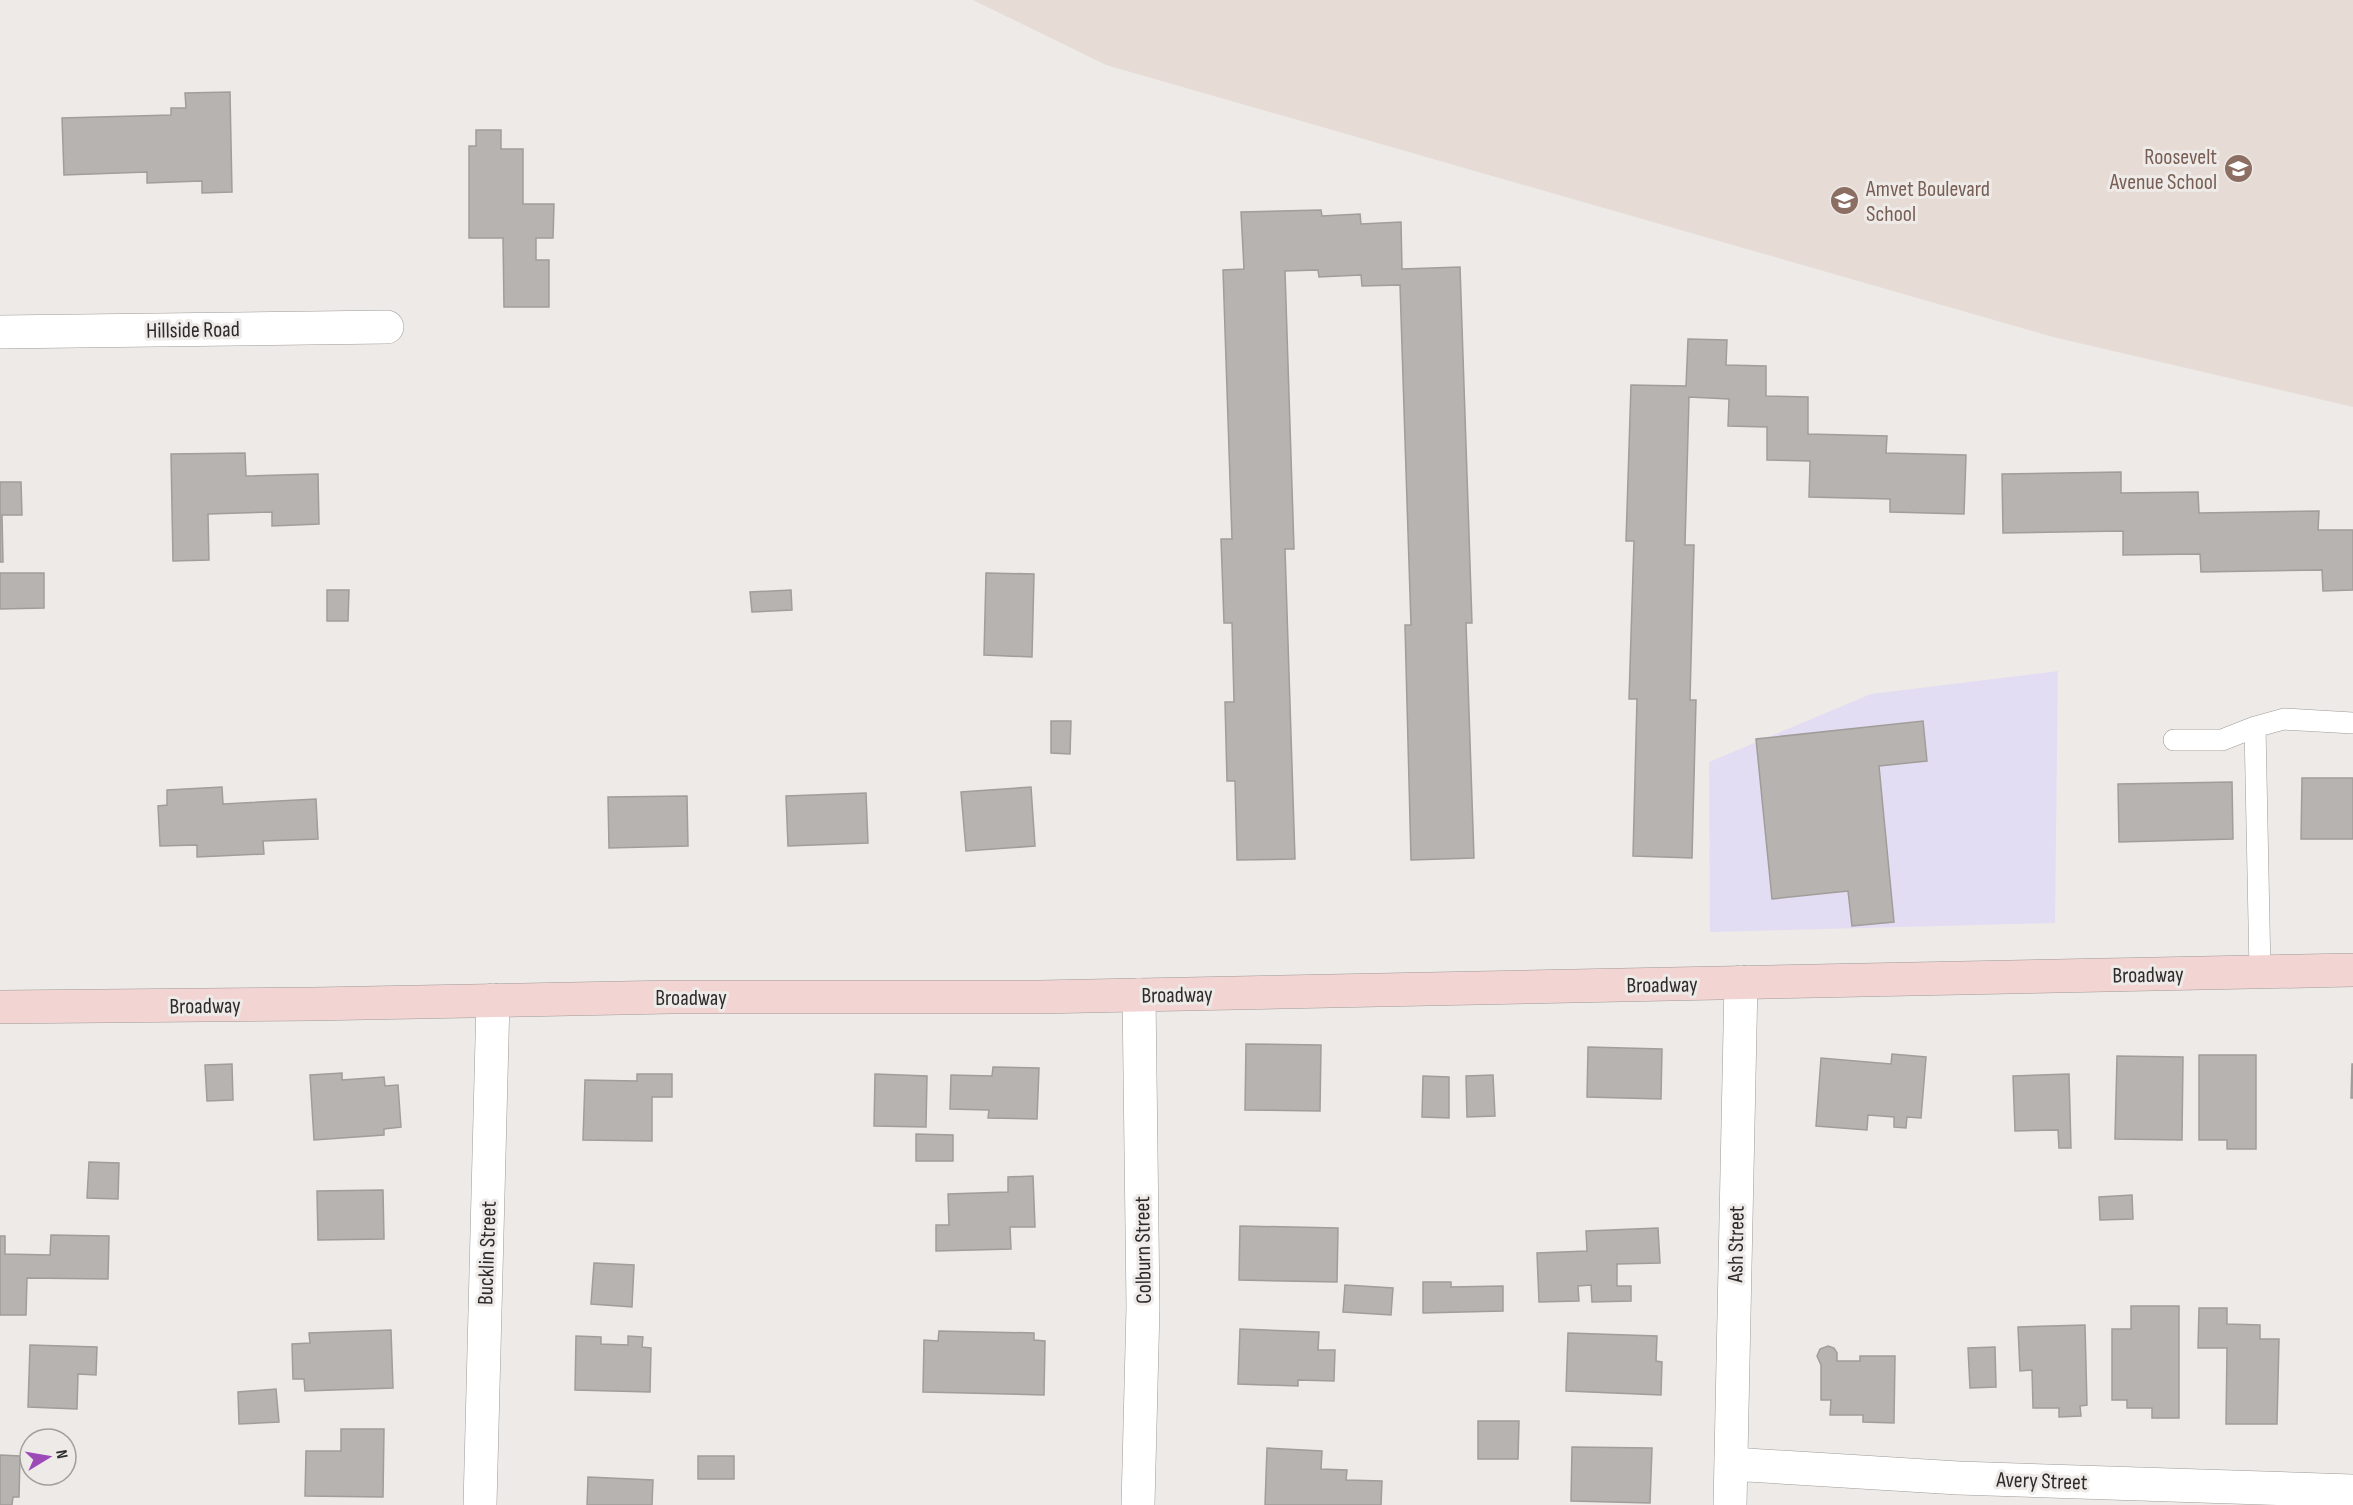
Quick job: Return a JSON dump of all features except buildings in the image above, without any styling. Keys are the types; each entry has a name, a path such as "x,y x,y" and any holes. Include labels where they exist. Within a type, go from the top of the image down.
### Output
{"street":[{"name":"Hillside Road","path":"0,332 387,327"},
{"name":"Broadway","path":"0,1007 671,997 1139,995 2353,970"},
{"name":"Ash Street","path":"1730,1505 1741,982"},
{"name":"Colburn Street","path":"1138,1505 1143,1307 1139,995"},
{"name":"Bucklin Street","path":"480,1505 493,1000"},
{"name":"Avery Street","path":"1731,1464 1958,1478 2353,1491"}],"lane":[{"path":"2174,740 2222,740 2284,719 2353,723"},
{"path":"2255,727 2260,971"}],"shaded area":[{"name":"Amvet Boulevard School","path":"973,0 2353,0 2353,407 2053,337 1106,65"},
{"path":"2058,671 2055,923 1710,932 1709,762 1871,694"}],"place":[{"name":"Roosevelt Avenue School","path":"2238,169"},
{"name":"Amvet Boulevard School","path":"1845,201"}]}
